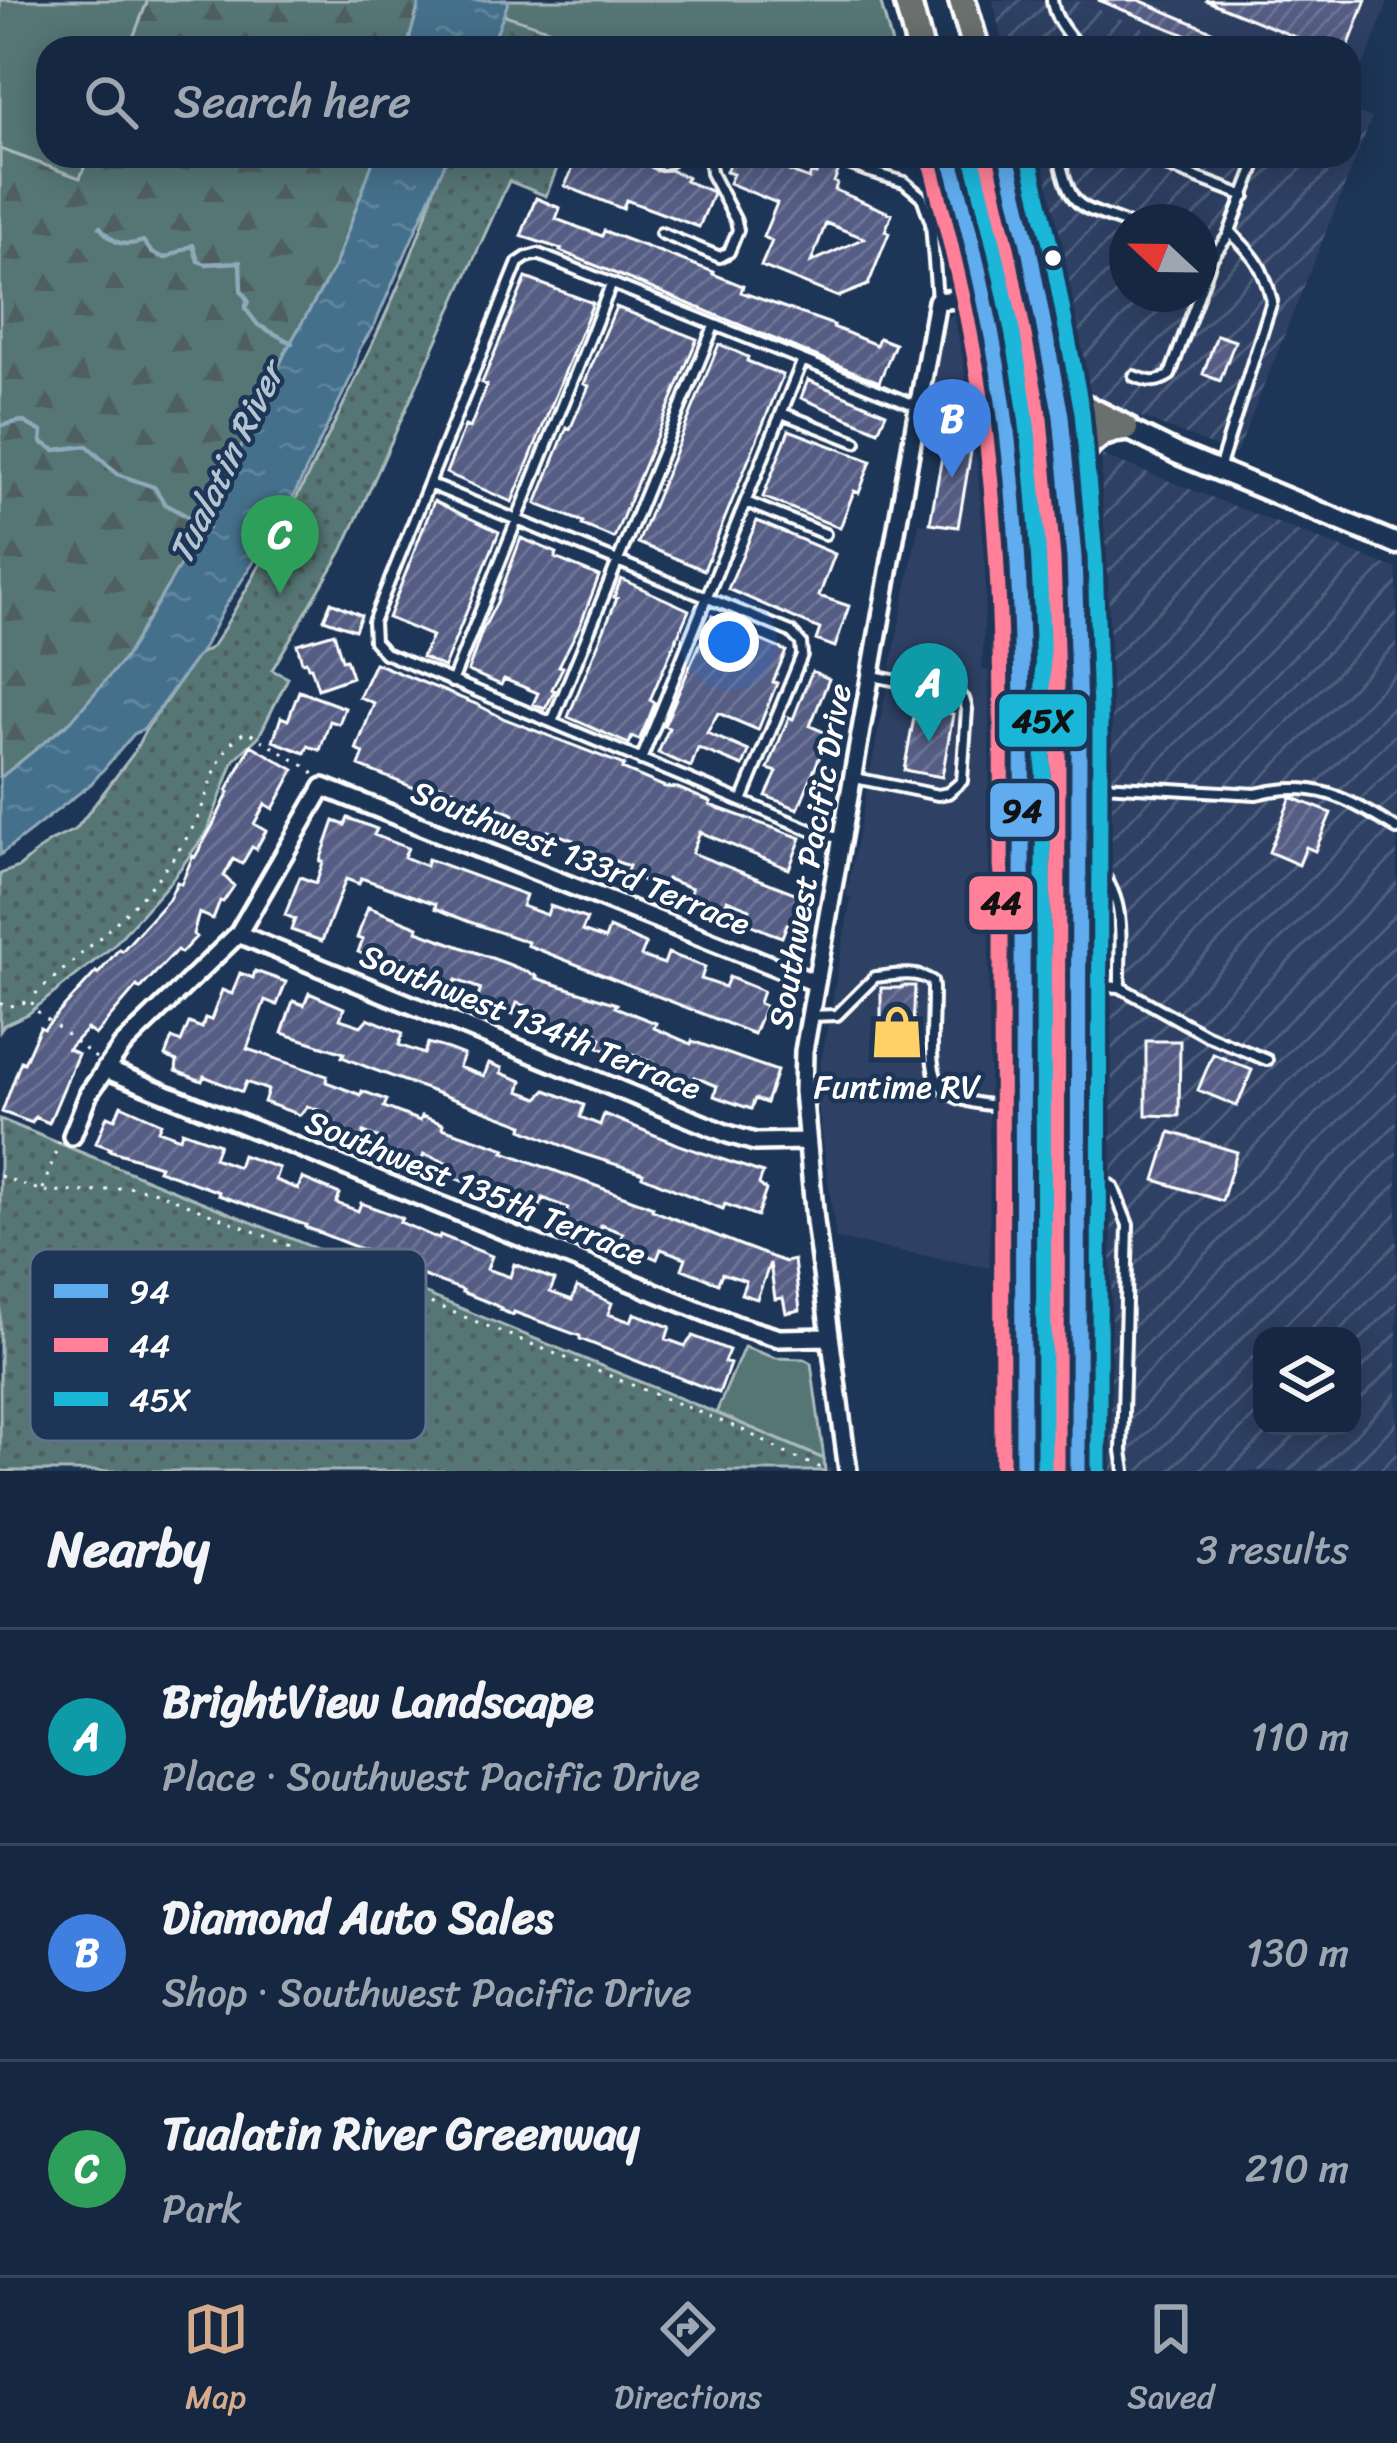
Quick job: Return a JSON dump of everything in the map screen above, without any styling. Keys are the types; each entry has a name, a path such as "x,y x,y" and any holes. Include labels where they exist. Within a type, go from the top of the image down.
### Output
{"highway":[{"path":"907,0 917,36"},
{"path":"962,0 972,36"},
{"path":"953,168 1004,406 1020,595 1023,1471"},
{"path":"1010,168 1061,416 1075,579 1078,1471"},
{"path":"1053,374 1073,402 1125,428"},
{"path":"1069,491 1089,441 1100,433 1125,428"},
{"path":"1022,847 1077,848"}],"street":[{"path":"937,301 984,296"},
{"name":"Southwest Pacific Drive","path":"848,1471 806,1141 802,1071 937,301"},
{"path":"1125,428 1397,544"},
{"path":"72,1136 88,1093 122,1046 238,934 323,787"},
{"name":"Southwest 133rd Terrace","path":"323,787 816,983"},
{"name":"Southwest 134th Terrace","path":"238,934 728,1134 755,1142 806,1141"},
{"name":"Southwest 135th Terrace","path":"105,1069 739,1326 779,1338 829,1337"}],"lane":[{"path":"1052,0 1068,36"},
{"path":"661,233 720,257 730,252 738,230 736,221 710,168"},
{"path":"863,168 904,182 922,197 933,237 937,301"},
{"path":"1062,168 1070,196 1078,205 1109,217"},
{"path":"1172,168 1245,196"},
{"path":"1217,252 1230,232 1255,168"},
{"path":"1219,471 1272,301 1257,257 1230,232"},
{"path":"843,840 385,653 374,641 373,622 518,263 527,257 538,254 918,409 960,419 1004,406"},
{"path":"452,682 611,285"},
{"path":"1134,376 1160,382 1170,375 1193,312"},
{"path":"552,722 714,326"},
{"path":"641,760 802,362"},
{"path":"782,413 856,442"},
{"path":"429,484 791,632 801,643 802,655 742,801"},
{"path":"746,502 825,534"},
{"path":"854,778 938,795 962,781 964,699 872,676"},
{"path":"1077,784 1256,794 1311,788 1355,803 1397,829"},
{"path":"1077,848 1107,876 1118,903 1120,987"},
{"path":"810,1016 838,1015 875,977 925,977 932,981 933,1074 942,1090 978,1106 1023,1107"},
{"path":"1077,985 1120,987 1206,1035 1267,1060"},
{"path":"1077,1164 1113,1187 1128,1226 1125,1471"}],"path":[{"path":"105,1069 32,1007 33,996 93,946 166,865 193,827 225,751 242,732 310,770 323,787"},
{"path":"0,1004 7,1007 32,1001"},
{"path":"42,1191 60,1138 72,1136"},
{"path":"0,1176 42,1191 127,1187 157,1192 297,1249"},
{"path":"426,1301 743,1430 829,1471"}],"shaded area":[{"path":"993,0 1075,0 1164,36 1000,36"},
{"path":"1075,0 1389,0 1361,67 1361,36 1164,36"},
{"path":"1361,114 1372,118 1361,145"},
{"path":"1029,168 1352,168 1236,455 1075,391"},
{"path":"957,312 969,316 977,332 991,395 1005,540 988,538 982,670 995,671 995,1269 836,1239 816,1089 851,898 846,896 919,523 928,524 949,412 929,407 941,336 948,318"},
{"path":"1102,455 1397,569 1397,1471 1111,1471 1100,848"}],"green space":[{"path":"0,0 148,0 134,36 36,36 36,162 0,149"},
{"path":"148,0 420,0 410,36 134,36"},
{"path":"502,0 880,0 890,36 568,36 498,13"},
{"path":"480,7 569,36 472,36"},
{"path":"0,149 36,162 36,168 52,168 80,178 84,168 371,168 335,266 287,349 206,522 124,659 71,721 0,778"},
{"path":"51,168 85,168 81,179"},
{"path":"440,168 557,168 546,196 509,181 342,551 272,670 288,678 259,736 234,760 207,832 112,947 0,1031 0,874 19,867 49,842 76,829 133,754 198,655 212,647 223,630 294,502 372,344"},
{"path":"0,1119 317,1249 30,1249 30,1441 426,1441 426,1294 824,1459 825,1471 0,1471"},
{"path":"744,1347 811,1363 824,1459 716,1413"}],"water":[{"path":"420,0 509,0 496,36 410,36"},
{"name":"Tualatin River","path":"371,168 443,168 285,514 204,647 145,728 134,734 91,784 0,855 0,778 71,721 124,659 206,522 287,349 335,266"}],"building":[{"path":"1098,0 1139,0 1223,36 1188,36"},
{"path":"1205,0 1366,0 1352,36 1293,36"},
{"path":"573,168 652,168 687,177 685,181 713,194 699,227 626,200 623,209 565,186"},
{"path":"728,168 781,168 809,179 818,168 839,169 835,190 892,214 868,285 838,297 761,266 772,241 763,237 777,203 729,183 733,174 726,172","holes":["826,223 864,238 811,262"]},
{"path":"536,198 560,208 556,219 602,236 604,231 714,272 743,286 741,292 876,345 879,338 895,344 879,382 521,236"},
{"path":"526,278 593,303 512,502 446,473 465,426 470,428 487,385 482,383"},
{"path":"616,307 697,339 614,538 536,504 589,386 584,384"},
{"path":"1217,335 1235,341 1220,381 1203,374"},
{"path":"719,344 783,375 704,570 638,543"},
{"path":"808,380 886,413 878,431 801,398"},
{"path":"947,429 974,434 958,527 930,523"},
{"path":"789,430 871,461 840,528 763,497"},
{"path":"434,501 499,532 444,667 422,657 432,636 388,618"},
{"path":"757,521 835,554 819,596 849,606 835,647 816,640 820,629 728,589"},
{"path":"521,538 599,576 545,709 533,704 538,693 468,671"},
{"path":"621,579 689,610 650,700 655,703 649,718 639,740 632,737 629,744 568,717"},
{"path":"331,602 361,615 355,630 324,619"},
{"path":"712,616 786,651 758,730 718,713 707,733 749,751 743,766 698,748 691,767 658,753 669,728 664,726"},
{"path":"334,633 352,677 318,689 297,644"},
{"path":"375,663 624,765 622,769 665,787 678,788 710,805 801,838 789,869 700,832 692,853 805,897 794,926 787,924 782,937 768,932 745,922 750,909 727,900 723,912 688,899 692,888 667,879 663,889 626,874 629,866 606,858 604,864 569,851 573,840 548,831 544,840 509,826 513,814 491,805 487,816 449,802 454,790 431,782 427,793 359,766 364,753 356,750 374,703 359,697"},
{"path":"812,671 829,679 810,726 829,734 798,809 766,796 777,772 768,769"},
{"path":"299,691 345,708 339,724 330,721 320,750 308,746 305,753 273,741 281,717 288,720"},
{"path":"916,707 953,714 942,777 904,770"},
{"path":"251,745 294,770 273,809 265,804 254,824 266,831 256,849 252,847 242,864 233,859 224,876 234,886 220,901 213,919 199,913 196,937 181,953 177,950 140,989 137,986 95,1035 87,1029 68,1049 78,1054 49,1123 35,1117 32,1123 2,1112 40,1027 44,1029 122,951 169,899 177,882 181,884"},
{"path":"1291,797 1331,813 1315,851 1306,847 1299,865 1269,852"},
{"path":"348,818 408,848 404,857 426,866 428,859 526,895 522,906 547,915 550,906 587,919 582,931 605,939 609,928 646,944 641,956 664,964 668,953 705,967 701,979 725,987 729,977 763,991 759,1003 765,1006 754,1034 361,878 359,884 346,879 322,941 291,930 295,919 285,915 300,877 316,883 334,821 345,825"},
{"path":"368,907 536,978 617,1004 615,1007 691,1044 777,1071 766,1103 755,1099 751,1109 714,1096 717,1086 695,1077 689,1088 653,1073 657,1064 633,1055 631,1061 598,1047 601,1038 597,1033 577,1026 573,1038 537,1023 538,1010 517,1003 513,1014 477,1000 481,989 456,980 452,989 417,976 422,966 399,957 395,967 358,952 363,940 357,938"},
{"path":"255,971 286,982 277,1005 265,1000 247,1049 327,1076 326,1082 387,1100 384,1107 443,1124 442,1128 506,1149 504,1152 740,1245 785,1262 794,1260 800,1310 786,1313 783,1298 775,1299 770,1263 757,1299 741,1294 746,1281 722,1273 718,1283 682,1269 686,1258 661,1249 657,1259 623,1245 623,1233 601,1225 598,1235 564,1220 568,1208 543,1198 539,1210 517,1202 516,1206 444,1174 448,1163 424,1154 421,1163 398,1158 382,1152 386,1141 364,1132 361,1140 325,1125 329,1114 307,1106 300,1115 264,1102 268,1090 246,1082 242,1092 204,1076 202,1081 176,1071 177,1061 165,1056 172,1038 181,1042 189,1023 202,1028 205,1018 211,1020 222,990 232,994 240,973 253,978"},
{"name":"Funtime RV","path":"915,986 912,1052 881,1053 881,988"},
{"path":"309,993 344,1008 340,1019 361,1026 368,1018 403,1033 399,1045 424,1054 428,1043 448,1049 464,1055 459,1067 484,1076 489,1063 522,1081 519,1091 538,1098 546,1090 584,1105 580,1117 600,1125 604,1114 763,1173 759,1184 766,1190 757,1216 725,1204 723,1209 643,1173 522,1129 524,1125 342,1057 344,1053 282,1033 293,1001 304,1005"},
{"path":"1146,1041 1180,1041 1179,1116 1146,1115"},
{"path":"1213,1054 1252,1070 1237,1106 1198,1090"},
{"path":"121,1105 161,1123 158,1130 180,1138 182,1131 219,1144 214,1158 238,1167 242,1155 279,1168 275,1180 298,1189 302,1178 340,1194 336,1203 358,1211 361,1203 439,1239 440,1235 492,1256 487,1269 510,1277 514,1264 555,1280 550,1292 572,1300 577,1287 612,1303 608,1314 631,1322 634,1313 670,1327 666,1339 685,1346 693,1336 729,1350 724,1362 730,1364 719,1393 426,1277 426,1249 359,1249 218,1195 158,1170 160,1166 109,1150 96,1143 107,1116 115,1119"},
{"path":"1170,1132 1237,1152 1222,1201 1155,1180"}],"waterway":[{"path":"100,227 119,243 143,241 152,253 165,258 193,245 198,261 206,264 240,262 241,290 248,301 245,308 258,325 292,343"},
{"path":"3,425 22,421 42,432 41,442 55,450 87,446 117,474 154,487 165,504 208,528"}],"transit line":[{"name":"44","path":"932,168 976,367 996,557 1001,737 1002,1471"},
{"name":"94","path":"953,168 997,362 1017,553 1022,734 1023,1471"},
{"name":"45X","path":"975,168 1018,363 1038,553 1043,734 1044,1471"},
{"name":"44","path":"989,168 1040,419 1053,558 1058,713 1057,1471"},
{"name":"94","path":"1010,168 1061,416 1074,557 1079,713 1078,1471"},
{"name":"45X","path":"1032,168 1082,412 1095,556 1100,713 1099,1471"}],"place":[{"name":"Diamond Auto Sales","path":"952,478"},
{"name":"Tualatin River Greenway","path":"280,594"},
{"name":"BrightView Landscape","path":"929,742"},
{"name":"Funtime RV","path":"897,1032"}]}
